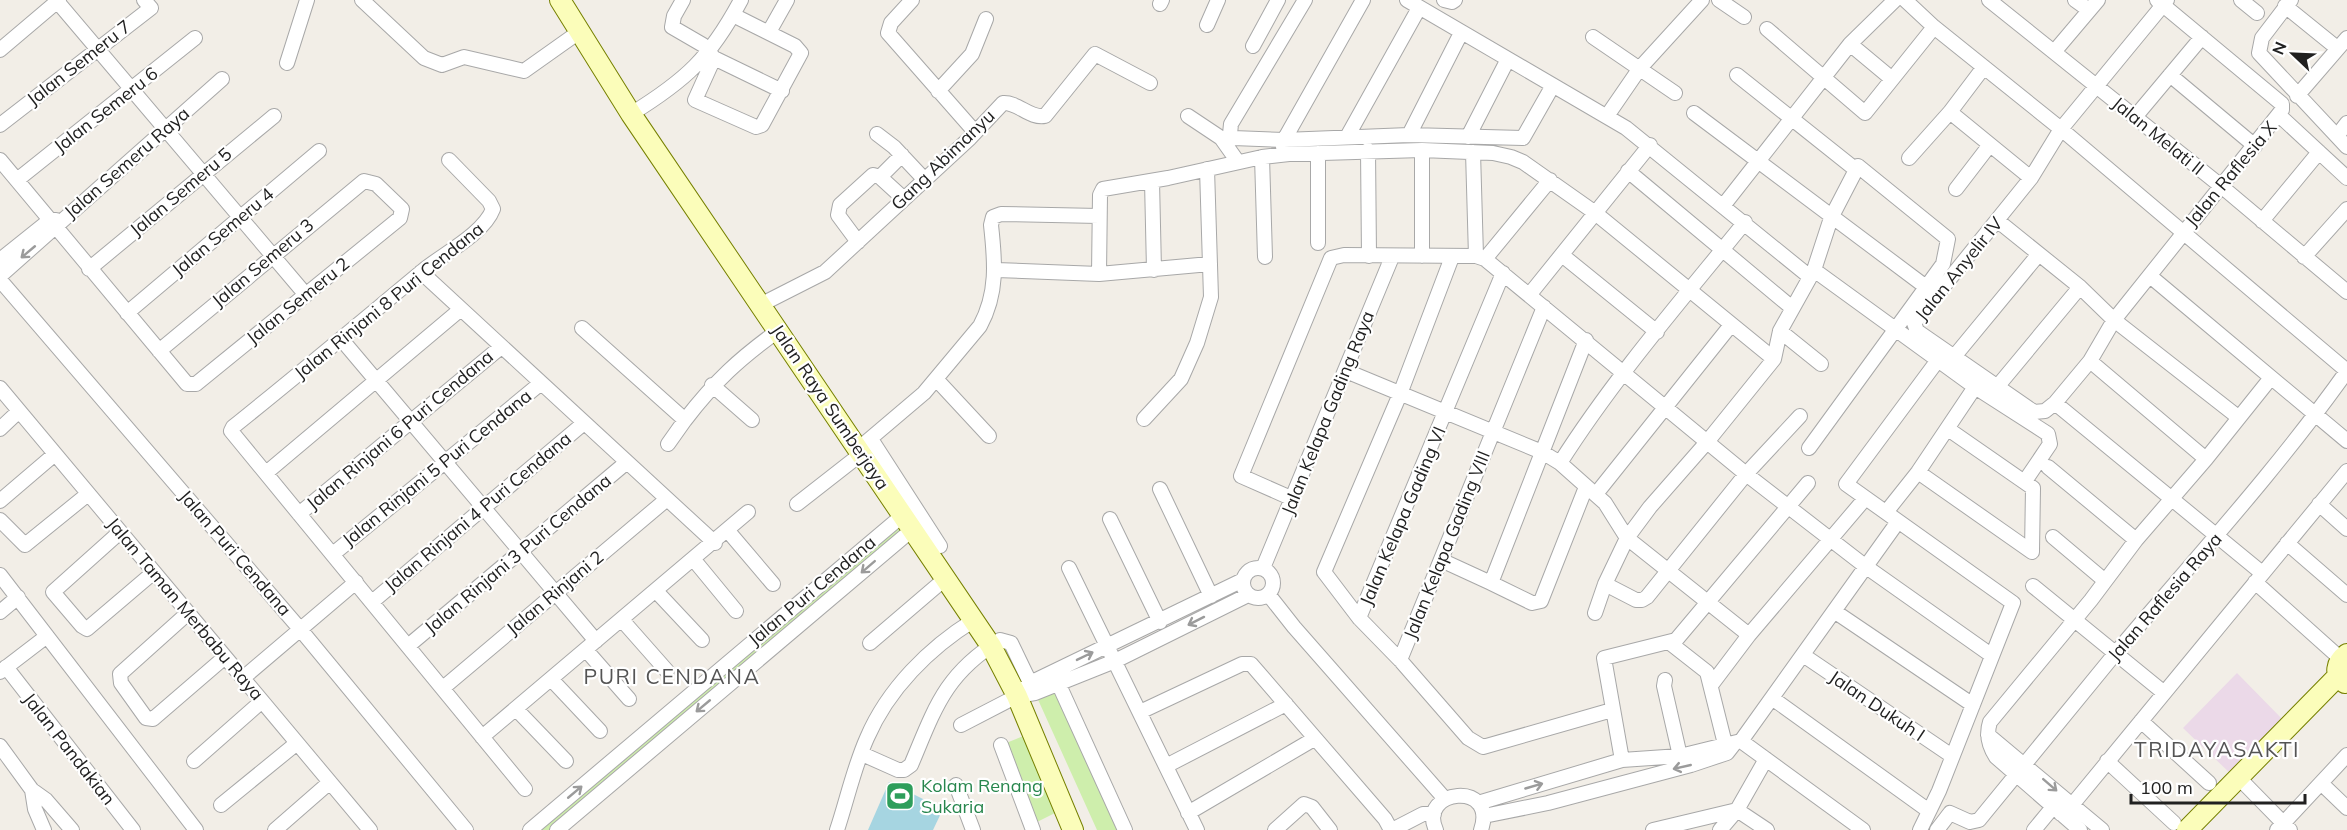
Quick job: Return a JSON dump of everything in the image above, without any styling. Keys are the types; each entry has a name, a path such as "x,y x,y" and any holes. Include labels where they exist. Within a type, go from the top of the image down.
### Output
{"street":[{"path":"0,50 57,0 96,49 306,295"},
{"path":"287,63 307,0"},
{"path":"362,0 424,58 442,65 464,57 492,66 524,71 579,32"},
{"name":"Jalan Raya Sumberjaya","path":"560,0 631,114 760,305 863,447 908,522 991,645 1027,691 1072,830"},
{"path":"683,0 670,24 703,45 712,56 782,90"},
{"path":"733,15 795,46 801,53 764,123 756,128 695,100 712,56 733,15 741,0"},
{"path":"769,32 787,0"},
{"path":"912,0 891,23 888,33 975,132"},
{"path":"1207,25 1218,0"},
{"path":"1253,46 1278,0"},
{"path":"1220,136 1226,114 1295,0"},
{"path":"1305,0 1231,124 1230,134 1233,138 1284,140 1409,135 1523,138 1552,87"},
{"path":"1282,155 1284,140 1363,0"},
{"path":"1444,0 1452,2 1455,0"},
{"path":"1607,116 1640,68 1702,0"},
{"path":"1719,0 1744,17"},
{"path":"1723,206 1850,44 1895,0"},
{"path":"1905,0 1934,27 2061,129 2347,371"},
{"name":"Jalan Melati II","path":"1989,0 2346,289"},
{"path":"2054,52 2093,5 2075,0"},
{"path":"2241,0 2257,13"},
{"path":"2162,2 2282,104 2280,116 2347,178"},
{"name":"Jalan Anyelir IV","path":"2055,403 2045,411 2034,412 1953,358 1917,331 1914,323 1998,221 2031,178 2061,129 2162,2"},
{"name":"Jalan Semeru 7","path":"0,125 152,3"},
{"path":"2337,48 2288,3 2262,38 2259,53 2347,147"},
{"path":"1347,137 1413,4 1552,87 1607,116 1650,145 1723,206 1812,273 1975,387 2050,436 2050,444 2025,481"},
{"path":"938,91 972,54 986,19"},
{"path":"1767,29 1865,113 1934,27"},
{"path":"1409,135 1461,33"},
{"path":"1593,37 1675,93"},
{"name":"Jalan Semeru 6","path":"17,180 195,38"},
{"path":"2135,117 2202,38"},
{"path":"2297,96 2347,38"},
{"path":"1850,44 1892,79"},
{"name":"Gang Abimanyu","path":"760,305 825,272 1006,102 1037,117 1045,116 1095,54 1150,83"},
{"path":"631,114 667,92 712,56"},
{"path":"1468,137 1507,61"},
{"path":"1909,158 1950,112 1984,68"},
{"path":"1737,75 1790,120 1857,167 1948,239 1943,264 1809,447"},
{"path":"2170,75 2255,146"},
{"name":"Jalan Semeru Raya","path":"0,278 56,223 166,130 222,79"},
{"path":"1950,112 2031,178"},
{"path":"1695,113 1831,218 1926,287"},
{"name":"Jalan Semeru 5","path":"89,269 274,116"},
{"path":"1188,116 1220,136 1238,162"},
{"name":"Jalan Raflesia X","path":"2055,403 2090,361 2114,320 2182,232 2280,116"},
{"path":"2337,136 2347,123"},
{"path":"877,134 902,155 924,179"},
{"path":"1530,294 1650,145"},
{"path":"1956,189 1989,146"},
{"path":"1368,150 1369,256"},
{"path":"1099,274 1099,216 1102,189 1282,155 1368,150 1493,153 1523,162 1594,212 1774,359"},
{"path":"1422,150 1422,256"},
{"name":"Jalan Semeru 4","path":"127,313 239,217 320,152"},
{"path":"1473,152 1480,258"},
{"path":"2262,221 2319,152"},
{"path":"1318,153 1318,243"},
{"path":"880,177 902,155"},
{"path":"1262,157 1265,257"},
{"path":"0,160 56,223 89,269 159,351"},
{"name":"Jalan Rinjani 8 Puri Cendana","path":"266,473 231,431 233,427 342,340 421,272 486,223 493,209 489,201 450,160"},
{"path":"1595,613 1605,584 1627,538 1650,507 1707,442 1774,359 1780,331 1791,307 1812,273 1831,218 1857,167"},
{"path":"1144,419 1181,379 1194,351 1211,297 1207,169"},
{"path":"1628,171 1791,307"},
{"path":"858,242 838,215 838,207 871,176 880,177 903,198"},
{"name":"Jalan Semeru 3","path":"159,351 272,255 364,181 370,180"},
{"name":"Jalan Semeru 2","path":"159,351 187,384 194,385 306,295 400,218 402,209 370,180"},
{"path":"1480,258 1550,180"},
{"path":"1152,181 1154,270"},
{"path":"2304,256 2347,209"},
{"path":"797,504 937,380 973,337 987,314 995,285 996,270 991,225 993,216 1001,214 1099,216"},
{"path":"1998,221 2080,287 2114,320 2238,417"},
{"path":"1560,463 1623,374 1745,222"},
{"name":"Jalan Semeru Raya","path":"0,260 56,223"},
{"path":"1293,499 1241,476 1331,258 1344,255 1480,258 1530,294 1623,374 1829,539 1991,655"},
{"path":"1562,255 1657,332"},
{"path":"1953,358 2038,255"},
{"name":"Jalan Kelapa Gading Raya","path":"1263,568 1392,257"},
{"path":"1452,257 1400,394 1324,567 1326,576 1359,618 1400,660 1468,738 1483,747 1611,710"},
{"path":"996,270 1099,274 1210,264"},
{"path":"421,272 714,543"},
{"name":"Jalan Kelapa Gading VI","path":"1359,618 1503,273"},
{"path":"2150,276 2347,441"},
{"name":"Jalan Puri Cendana","path":"0,278 300,629 466,830"},
{"path":"1997,387 2080,287"},
{"name":"Jalan Kelapa Gading VIII","path":"1400,660 1544,307"},
{"path":"461,309 266,473 525,789"},
{"path":"1441,561 1532,603 1540,601 1591,490 1665,406 1731,325"},
{"path":"582,327 685,420"},
{"path":"668,444 712,385 740,357 779,330"},
{"path":"1780,331 1821,364"},
{"path":"342,340 555,593 629,699"},
{"path":"1491,583 1586,340"},
{"name":"Jalan Rinjani 6 Puri Cendana","path":"299,514 501,346"},
{"path":"1920,830 2013,603 1897,523 1887,511 1846,484 1938,360"},
{"path":"2090,361 2206,459"},
{"path":"1346,371 1494,431 1542,452 1560,463 1605,503 1627,538 1669,569 1749,635"},
{"name":"Jalan Raflesia Raya","path":"1937,830 1950,813 1970,822 1980,820 2115,654 2217,537 2316,415 2347,371"},
{"path":"2080,830 2057,810 1988,735 1990,722 2074,621 2170,498 2206,459 2270,378"},
{"path":"937,380 989,436"},
{"name":"Jalan Rinjani 5 Puri Cendana","path":"333,554 541,383"},
{"path":"712,385 752,420"},
{"path":"1887,511 1918,472 1975,387"},
{"name":"Jalan Taman Merbabu Raya","path":"0,388 330,782 363,827"},
{"path":"2055,403 2217,537 2343,671 2241,780 2199,830"},
{"path":"0,429 19,411"},
{"path":"1605,584 1642,600 1746,474 1800,416"},
{"name":"Jalan Rinjani 4 Puri Cendana","path":"372,602 584,423"},
{"path":"1918,472 2032,552 2034,495 2032,488 1948,429"},
{"path":"863,447 940,546"},
{"path":"0,501 55,454"},
{"name":"Jalan Rinjani 3 Puri Cendana","path":"408,646 627,462"},
{"path":"2048,467 2136,540"},
{"path":"2034,830 2057,810 2072,805 2347,471"},
{"path":"1622,760 1611,710 1604,658 1670,643 1682,634 1808,483"},
{"path":"1160,489 1211,596"},
{"path":"3,524 25,545 88,494"},
{"name":"Jalan Rinjani 2","path":"442,688 667,499"},
{"path":"1712,684 1749,635 1863,501"},
{"path":"2319,504 2347,529"},
{"path":"482,737 748,512"},
{"path":"1110,519 1160,622"},
{"name":"Jalan Puri Cendana","path":"530,830 813,590 908,522"},
{"name":"Jalan Puri Cendana","path":"557,830 825,605 908,522"},
{"path":"1481,816 1548,803 1732,745 1772,698 1897,523"},
{"path":"728,531 773,584"},
{"path":"120,532 53,592 82,627 87,629 154,572"},
{"path":"2053,537 2104,580"},
{"path":"2287,543 2347,595"},
{"path":"694,560 735,611"},
{"path":"1069,568 1197,830"},
{"path":"1254,568 1263,568 1273,579 1268,594 1258,598 1248,595 1243,588 1243,580 1247,572 1254,568"},
{"path":"0,575 196,830"},
{"path":"870,643 946,578"},
{"path":"1055,678 1105,642 1160,622 1243,580"},
{"path":"243,678 356,582"},
{"path":"2033,586 2163,693"},
{"path":"813,590 825,605"},
{"path":"656,591 702,640"},
{"path":"1268,594 1294,627 1445,799"},
{"path":"961,725 1055,678 1115,661 1248,595"},
{"path":"0,612 18,597"},
{"path":"1834,611 1973,705"},
{"path":"188,613 121,671 121,683 146,718 151,720 225,657"},
{"path":"622,620 667,671"},
{"path":"837,830 862,754 878,716 905,677 960,629 974,620"},
{"path":"3,670 47,636"},
{"path":"1670,643 1707,672 1732,745"},
{"path":"862,754 898,770 904,770 911,765 942,693 968,664 991,645"},
{"name":"Jalan Dukuh I","path":"1803,655 1952,756"},
{"path":"1140,712 1246,662 1251,664 1286,704 1389,826 1423,814 1434,814"},
{"name":"Jalan Pandakian","path":"3,670 133,830"},
{"path":"714,675 724,688"},
{"path":"1055,678 1125,830"},
{"path":"551,679 600,731"},
{"path":"1665,680 1664,686 1680,756"},
{"path":"1772,698 1929,811"},
{"path":"194,761 262,701"},
{"path":"1166,766 1286,704"},
{"path":"516,709 566,761"},
{"path":"2141,721 2209,783"},
{"path":"1188,813 1314,739"},
{"path":"221,805 297,743"},
{"path":"1481,816 1622,760 1680,756 1732,745 1766,759 1863,830"},
{"path":"0,746 32,790 46,800 72,830"},
{"path":"1001,746 1033,830"},
{"path":"2241,780 2283,828 2347,755"},
{"path":"1720,830 1737,810 1766,759"},
{"path":"2107,761 2181,826 2241,780"},
{"path":"2021,770 2072,805 2102,830"},
{"path":"275,830 330,782"},
{"path":"2322,784 2347,808"},
{"path":"956,785 970,829"},
{"path":"32,790 35,809 44,830"},
{"path":"1436,830 1434,814 1445,799 1462,795 1481,816"},
{"path":"1275,830 1302,805 1311,807 1330,830"},
{"path":"1653,830 1737,810 1767,830"}],"shaded area":[{"path":"2237,673 2285,722 2232,775 2183,728"}],"green space":[{"path":"903,515 913,529 557,830 530,830"},
{"path":"1058,684 1125,830 1097,830 1035,693"},
{"path":"1031,733 1063,809 1031,825 1001,745"}],"water":[{"name":"Kolam Renang Sukaria","path":"889,782 943,809 933,830 868,830"}],"place":[{"name":"Kolam Renang Sukaria","path":"900,796"}],"district":[{"name":"PURI CENDANA","path":"672,677"},
{"name":"TRIDAYASAKTI","path":"2217,750"}]}
